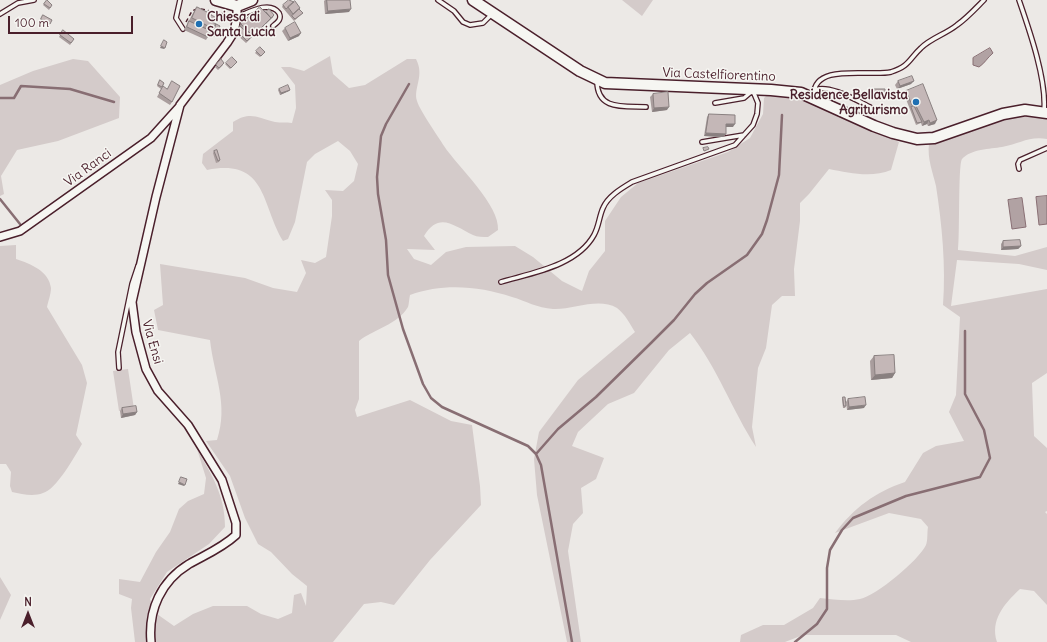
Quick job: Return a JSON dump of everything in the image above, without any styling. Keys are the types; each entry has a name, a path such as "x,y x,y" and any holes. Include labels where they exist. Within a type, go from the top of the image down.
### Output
{"street":[{"path":"216,0 237,6 252,0"},
{"name":"Via Castelfiorentino","path":"473,0 580,71 597,80 615,85 752,89 814,94 874,126 893,133 917,139 934,138 1003,114 1025,110 1046,113"},
{"name":"Via Ensi","path":"151,642 151,618 162,589 178,571 227,544 236,535 236,523 222,480 188,425 158,391 146,369 132,318 132,302 140,264 180,105 234,32 237,17 237,6"},
{"name":"Via Ranci","path":"0,237 20,231 151,138 180,105"}],"lane":[{"path":"0,14 11,6 34,0"},
{"path":"180,0 176,18 183,29"},
{"path":"438,0 454,11 463,22 470,25 483,23 492,13"},
{"path":"814,94 818,81 826,77 849,72 878,74 892,71 907,65 920,48 957,25 984,0"},
{"path":"1019,0 1031,35 1042,76 1046,113"},
{"path":"237,17 256,6 265,5 278,11 280,16 279,21 273,26"},
{"path":"597,80 597,92 604,101 614,105 646,106"},
{"path":"814,94 821,88 833,90 870,106"},
{"path":"501,282 552,266 573,256 584,247 594,235 603,207 620,189 632,182 735,145 753,124 757,114 758,103 752,89 744,98 714,103"},
{"path":"702,142 745,135"},
{"path":"1019,169 1018,164 1020,160 1047,148"},
{"path":"119,368 118,352 136,267 140,264"}],"path":[{"path":"183,29 192,11 196,9 229,15"}],"shaded area":[{"path":"622,0 653,0 642,16"},
{"path":"990,48 993,53 983,64 979,67 973,65 973,58"},
{"path":"330,56 333,74 349,88 365,85 407,59 416,59 419,76 416,96 425,117 450,155 477,186 492,209 497,220 498,230 488,237 475,236 447,223 441,222 435,224 424,236 435,250 407,249 414,259 431,265 446,252 466,247 515,246 533,257 562,281 582,291 589,271 605,251 605,221 621,197 638,183 728,152 750,138 763,114 764,98 769,93 805,99 899,142 891,170 876,174 868,174 829,169 800,203 800,221 794,269 795,296 782,296 772,305 766,348 758,368 752,427 756,447 700,346 690,333 669,350 634,393 608,404 578,432 572,446 604,458 596,479 581,488 583,513 573,524 568,551 581,642 567,642 537,495 534,459 539,432 578,380 635,332 622,313 617,308 610,305 594,304 553,309 537,306 487,290 448,287 423,291 410,295 408,307 398,318 392,323 359,341 359,399 355,410 357,417 410,400 451,421 472,425 481,505 430,560 394,605 381,602 364,604 333,642 135,642 131,608 132,599 119,594 119,579 140,582 156,552 170,532 179,509 188,501 204,494 206,478 197,449 217,486 223,505 225,527 209,544 167,572 150,599 157,614 174,626 193,614 213,606 247,606 261,614 278,619 292,613 294,595 301,593 306,606 307,586 292,574 271,552 258,544 245,518 230,476 206,441 217,440 222,414 220,390 210,340 158,330 154,310 163,305 160,264 245,278 273,288 297,292 306,273 301,260 315,263 326,257 332,216 332,200 325,190 343,191 354,181 358,164 350,151 338,141 315,154 307,162 295,222 288,239 283,241 265,199 252,177 241,171 227,168 207,170 202,163 203,154 233,131 233,122 239,119 254,116 275,122 292,123 296,108 295,85 281,67 290,67 304,71"},
{"path":"73,59 88,61 120,97 119,118 58,141 17,150 1,176 4,194 0,196 0,85 33,71"},
{"path":"1035,114 1047,119 1047,139 1029,139 1008,146 981,150 970,153 962,159 960,174 958,250 1015,256 1047,247 1047,270 1019,264 957,260 951,306 1047,289 1047,373 1032,383 1034,436 1047,448 1047,511 1045,512 1047,514 1047,605 1034,591 1020,589 1000,613 995,627 997,642 911,642 896,635 803,635 785,642 740,642 741,635 763,625 784,625 813,608 820,598 850,600 860,599 867,596 886,584 906,568 922,552 926,545 928,527 921,519 889,513 835,533 850,516 866,502 884,491 905,482 923,453 936,446 964,441 949,412 956,395 960,317 943,305 944,260 942,231 936,186 930,160 929,144 1005,117"},
{"path":"1047,196 1047,224 1039,225 1036,197"},
{"path":"1022,198 1026,227 1012,229 1008,200"},
{"path":"16,245 16,259 28,263 38,269 50,282 51,290 47,307 82,365 87,383 76,435 82,444 65,472 54,486 48,491 35,495 12,492 10,486 11,472 6,464 0,464 0,246"},
{"path":"128,369 134,409 119,411 113,371"},
{"path":"0,577 11,595 0,620"}],"building":[{"path":"47,0 52,5 50,8 44,4"},
{"path":"289,0 294,2 286,9 283,5"},
{"path":"327,0 350,0 351,9 328,11"},
{"path":"295,1 300,8 293,14 288,7"},
{"path":"197,7 215,17 212,22 216,24 214,29 192,18"},
{"path":"260,7 271,18 253,36 241,24"},
{"path":"269,9 274,15 271,18 266,12"},
{"path":"299,9 303,13 295,19 292,16"},
{"path":"43,15 52,20 50,24 41,19"},
{"path":"189,21 211,31 208,37 187,27"},
{"path":"295,22 301,33 290,38 285,28"},
{"path":"216,24 220,26 215,36 211,33"},
{"path":"240,26 251,37 247,41 238,32"},
{"path":"63,30 74,39 71,43 60,35"},
{"path":"164,40 167,42 165,48 161,46"},
{"path":"260,47 265,52 261,56 256,51"},
{"path":"232,57 237,62 231,68 226,63"},
{"path":"221,59 224,63 219,68 216,65"},
{"path":"912,76 914,81 900,86 898,81"},
{"path":"160,80 164,83 162,87 158,85"},
{"path":"172,81 180,86 172,102 159,93 163,86 167,89"},
{"path":"923,84 937,120 930,123 929,120 924,122 915,104 912,105 906,91"},
{"path":"288,85 290,90 281,93 279,89"},
{"path":"873,89 885,89 885,96 874,97"},
{"path":"668,92 669,107 654,108 653,94"},
{"path":"914,106 922,122 917,123 911,107"},
{"path":"709,114 735,115 735,124 726,124 726,134 706,133"},
{"path":"708,147 709,149 704,151 703,148"},
{"path":"217,150 220,160 218,161 214,151"},
{"path":"1020,240 1021,246 1003,247 1003,241"},
{"path":"894,355 895,373 875,375 874,356"},
{"path":"843,397 845,397 846,406 844,406"},
{"path":"865,397 866,405 849,407 848,399"},
{"path":"136,406 137,412 123,414 122,408"},
{"path":"181,477 187,479 185,485 179,482"}],"waterway":[{"path":"409,84 386,124 381,136 377,177 378,194 386,240 388,275 403,329 423,384 431,398 442,407 528,446 536,454 541,465 572,642"},
{"path":"0,98 14,98 21,86 70,89 114,102"},
{"path":"536,454 558,429 596,397 674,320 695,294 707,283 747,255 762,234 779,175 782,115"},
{"path":"0,199 20,224"},
{"path":"795,642 817,624 827,609 827,568 830,550 842,530 853,518 906,496 980,477 990,458 984,430 965,394 965,331"}],"place":[{"name":"Chiesa di Santa Lucia","path":"199,24"},
{"name":"Residence Bellavista Agriturismo","path":"916,102"}]}
